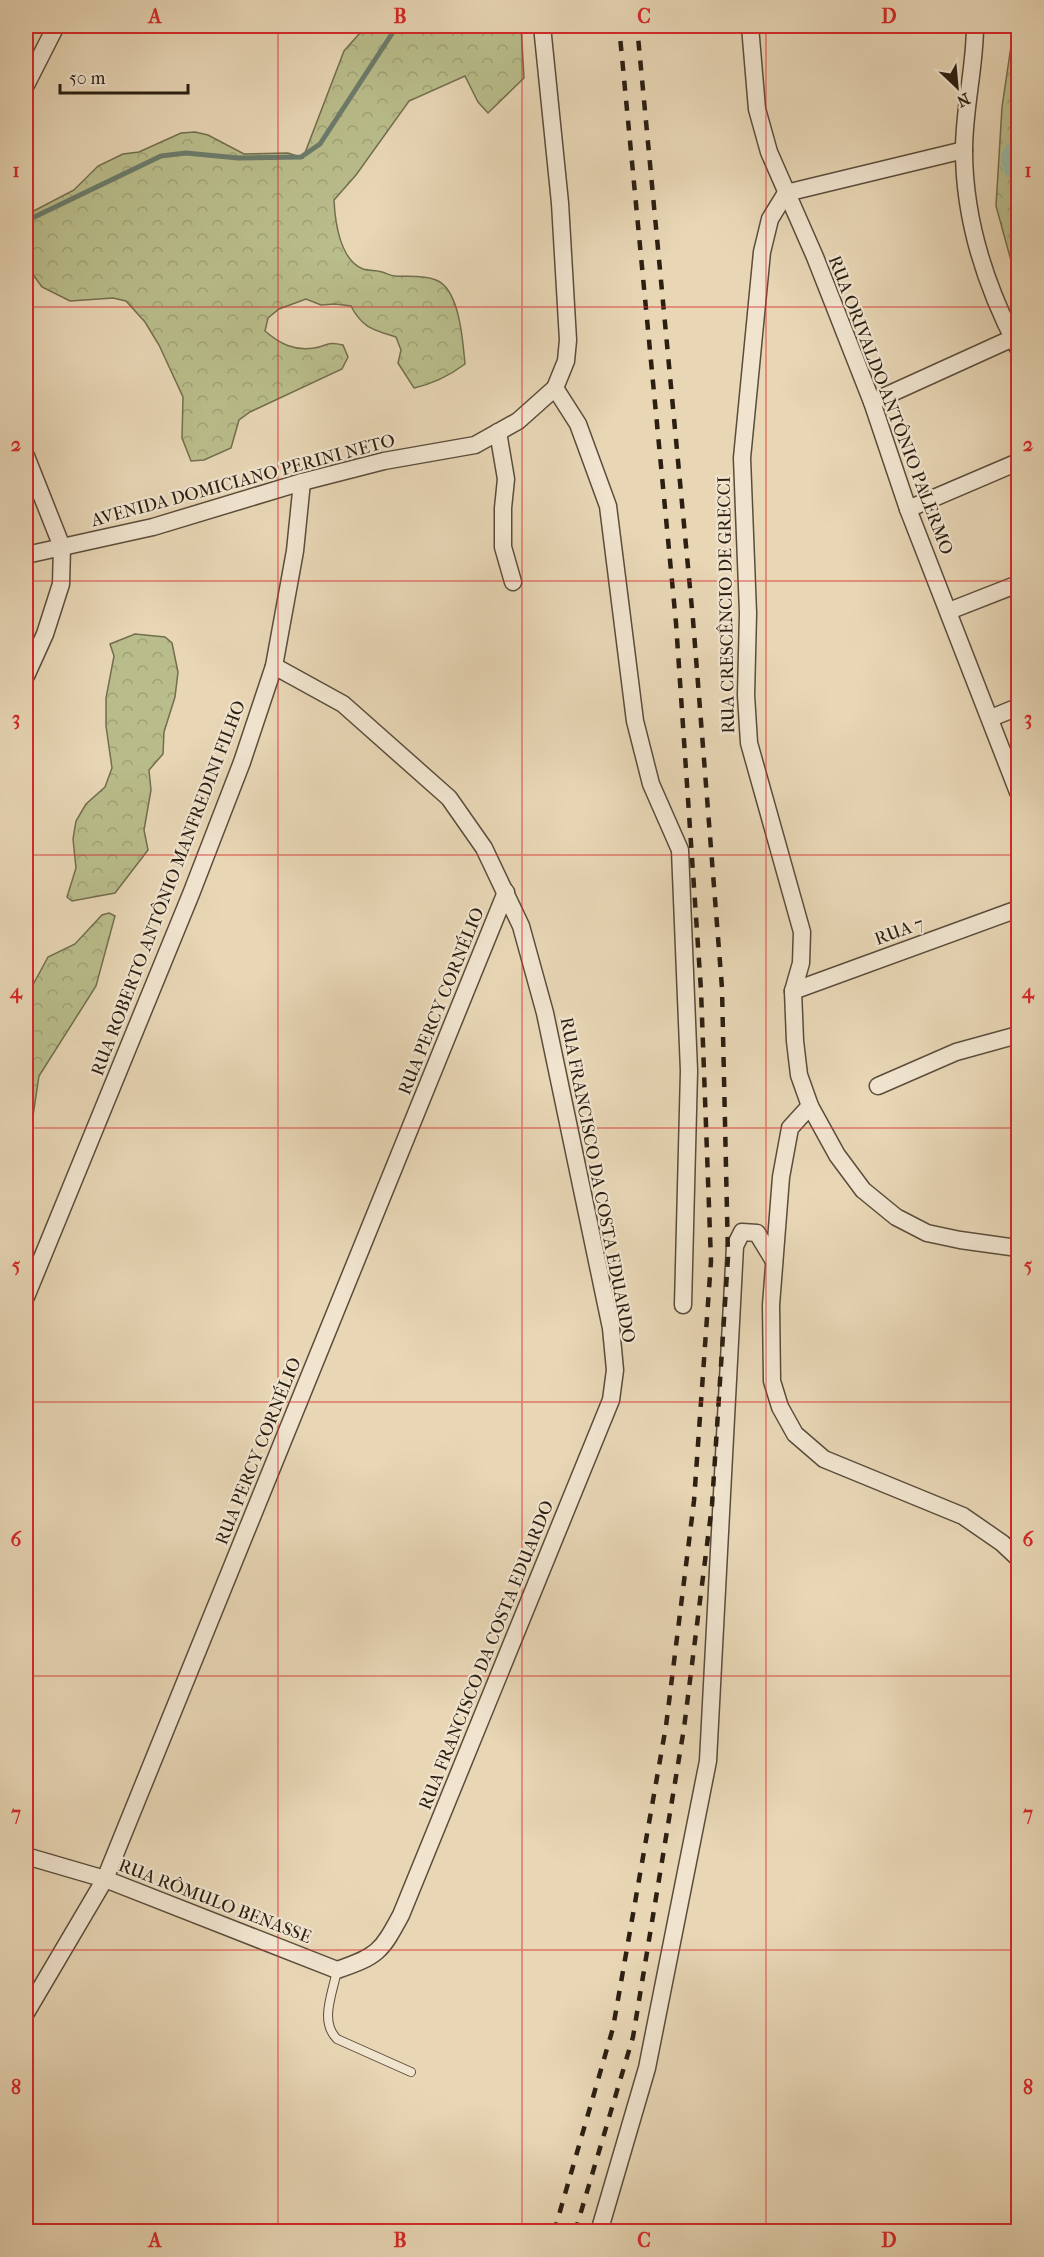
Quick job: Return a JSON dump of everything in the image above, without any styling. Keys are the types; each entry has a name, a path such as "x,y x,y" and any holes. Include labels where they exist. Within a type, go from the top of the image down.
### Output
{"street":[{"path":"26,85 56,26"},
{"name":"AVENIDA DOMICIANO PERINI NETO","path":"26,555 153,527 302,482 384,461 475,445 518,421 555,388 566,361 568,340 560,203 542,26"},
{"name":"RUA ORIVALDO ANTÔNIO PALERMO","path":"750,26 757,109 769,152 815,257 872,402 908,508 1018,792"},
{"path":"872,402 1016,343 977,250 969,212 964,150 975,26"},
{"path":"786,193 964,150"},
{"name":"RUA CRESCÊNCIO DE GRECCI","path":"786,193 770,219 762,252 742,458 748,613 746,694 749,743 802,932 801,963 793,991 799,1075 810,1106 837,1155 863,1190 896,1217 927,1233 1018,1248"},
{"path":"555,388 578,424 608,506 635,721 651,784 680,850 689,1071 683,1305"},
{"path":"498,432 506,479 503,547 513,582"},
{"path":"26,456 63,547 61,584 45,634 26,676"},
{"path":"908,508 1018,462"},
{"name":"RUA ROBERTO ANTÔNIO MANFREDINI FILHO","path":"26,1297 191,894 242,762 274,666 295,551 302,482"},
{"path":"949,612 1018,584"},
{"name":"RUA FRANCISCO DA COSTA EDUARDO","path":"274,666 343,704 449,798 484,848 506,892 521,926 545,1013 610,1329 615,1370 611,1400 600,1429 401,1916 384,1946 365,1960 337,1970"},
{"path":"991,718 1018,707"},
{"name":"RUA PERCY CORNÉLIO","path":"26,2013 105,1879 506,892"},
{"name":"RUA 7","path":"793,991 1018,909"},
{"path":"878,1086 956,1052 1018,1035"},
{"path":"810,1106 790,1128 781,1178 771,1305 772,1381 780,1407 795,1434 824,1459 963,1516 1002,1543 1018,1558"},
{"path":"599,2232 647,2068 708,1761 735,1246 742,1232 757,1233 774,1261"},
{"name":"RUA RÔMULO BENASSE","path":"26,1856 105,1879 337,1970"}],"lane":[{"path":"337,1970 327,2017 331,2033 337,2039 411,2072"}],"green space":[{"path":"374,26 521,26 524,78 488,113 478,102 465,76 409,101 356,175 334,200 340,239 349,258 355,264 363,269 380,271 393,276 431,278 444,285 459,318 465,364 440,379 414,388 398,363 401,350 396,337 364,324 351,306 321,305 306,299 279,309 268,318 265,331 276,340 294,347 307,349 327,344 343,345 348,357 342,369 250,412 239,420 231,448 204,460 191,461 182,438 183,397 159,345 145,322 126,301 113,298 70,301 42,287 34,276 26,257 26,215 74,190 98,166 123,154 139,152 181,133 195,132 208,135 244,154 288,153 303,158 344,51 359,34"},
{"path":"1014,26 1018,26 1018,286 996,206 1002,107"},
{"path":"135,634 165,637 172,643 178,672 175,697 164,732 163,754 149,770 151,790 144,830 148,850 115,893 72,901 67,897 76,868 73,839 76,821 86,804 105,787 112,768 106,726 106,698 114,656 110,644"},
{"path":"109,913 115,916 96,986 39,1076 31,1129 26,1141 26,992 29,992 48,957 75,944 102,915"}],"waterway":[{"path":"26,221 161,156 186,153 238,158 301,157 320,144 397,26"},
{"path":"1018,155 1016,159 1018,166"}],"railway":[{"path":"554,2232 613,2028 666,1726 694,1501 711,1261 701,990 676,623 619,26"},
{"path":"575,2232 633,2037 684,1728 712,1505 728,1257 722,988 693,620 637,26"}]}
